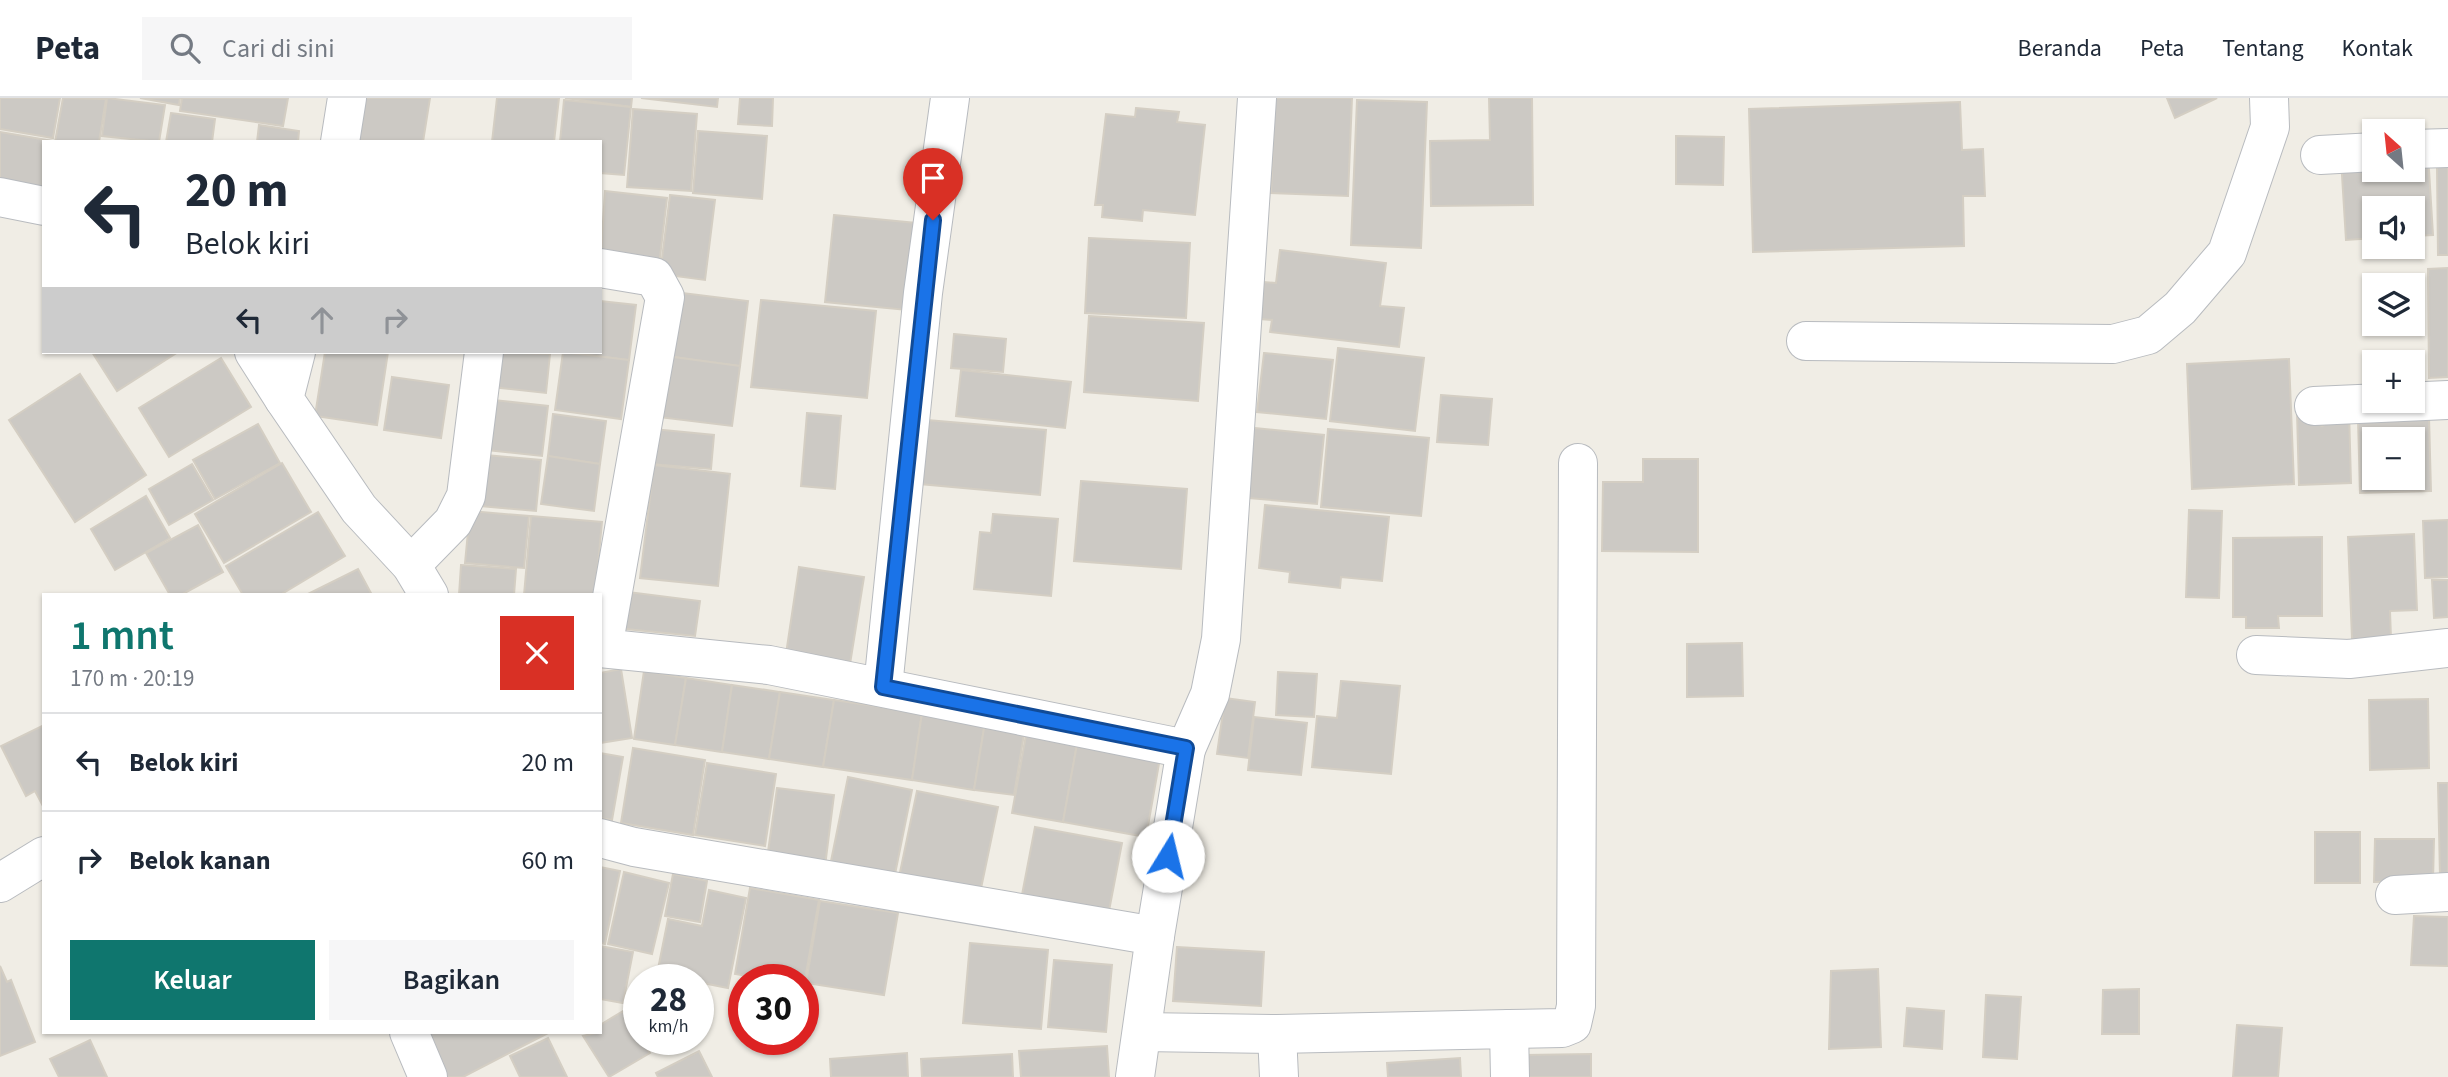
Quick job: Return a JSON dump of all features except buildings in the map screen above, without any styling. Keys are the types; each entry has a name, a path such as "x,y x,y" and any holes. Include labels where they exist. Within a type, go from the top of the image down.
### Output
{"street":[{"path":"340,140 347,98"},
{"path":"883,687 921,307 950,98"},
{"path":"1135,1077 1186,748 1210,694 1221,639 1257,98"},
{"path":"1806,341 2113,344 2148,335 2180,308 2227,253 2270,127 2269,98"},
{"path":"2426,149 2448,148"},
{"path":"2320,155 2362,153"},
{"path":"0,197 42,206"},
{"path":"602,268 654,278 665,297 602,648 730,659 1186,748"},
{"path":"255,354 359,509 420,580 466,496 484,354"},
{"path":"284,399 295,354"},
{"path":"2314,407 2448,400"},
{"path":"1142,1032 1277,1034 1562,1028 1572,1024 1576,1006 1578,463"},
{"path":"2256,655 2350,659 2448,648"},
{"path":"602,839 634,847 1155,936"},
{"path":"0,883 42,857"},
{"path":"2395,895 2448,892"},
{"path":"1508,1029 1510,1077"},
{"path":"410,1034 428,1077"},
{"path":"1277,1034 1279,1077"}],"route":[{"path":"933,220 923,293 883,687 1186,748 1168,856"}]}
